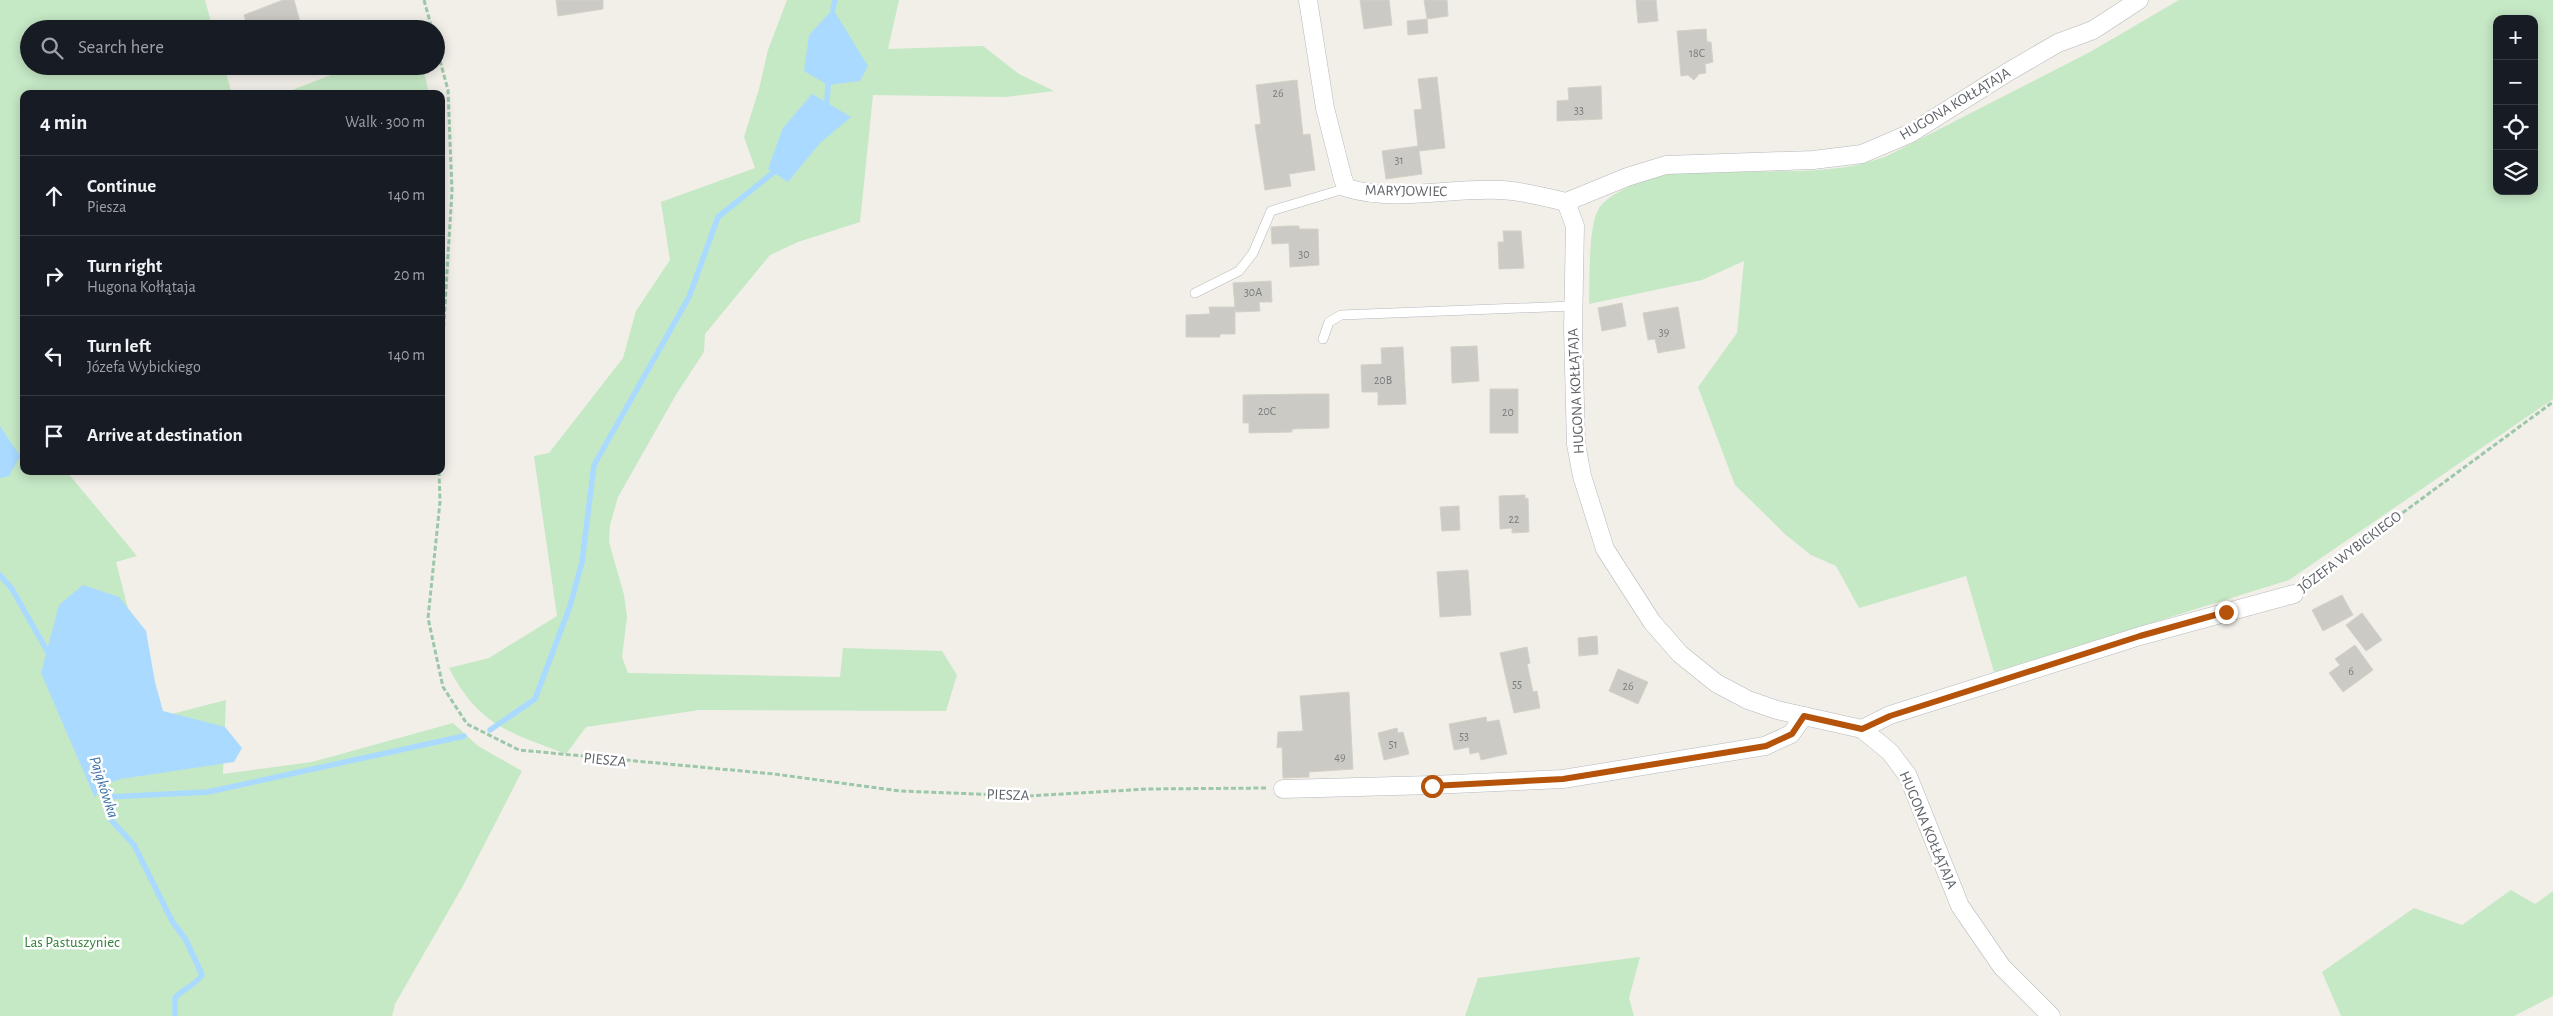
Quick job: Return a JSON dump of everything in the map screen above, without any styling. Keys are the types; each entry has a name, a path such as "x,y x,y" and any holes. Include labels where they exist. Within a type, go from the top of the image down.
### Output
{"street":[{"name":"MARYJOWIEC","path":"1308,0 1325,108 1343,179 1348,188 1361,192 1417,194 1502,190 1566,202"},
{"name":"HUGONA KOŁŁĄTAJA","path":"2052,1016 2002,967 1980,938 1960,906 1908,776 1890,752 1862,729 1804,716 1748,700 1716,683 1680,654 1652,622 1605,549 1584,485 1576,444 1573,306 1574,226 1566,202 1627,177 1666,165 1814,160 1862,154 1911,132 2025,62 2058,43 2094,30 2139,0"},
{"name":"JÓZEFA WYBICKIEGO","path":"1862,729 1890,716 2140,636 2294,594"},
{"path":"1283,789 1432,786 1563,779 1766,746 1792,734 1804,716"}],"lane":[{"path":"1195,293 1239,271 1253,253 1270,211 1348,188"},
{"path":"1323,339 1329,322 1342,315 1573,306"}],"path":[{"path":"424,0 430,20"},
{"path":"444,75 448,90 452,191 445,305"},
{"name":"JÓZEFA WYBICKIEGO","path":"2294,594 2553,402"},
{"name":"PIESZA","path":"439,475 440,502 428,618 443,687 467,724 519,750 619,761 774,774 910,791 1028,796 1147,789 1283,789"}],"green space":[{"name":"Las Pastuszyniec","path":"0,0 205,0 211,20 20,20 20,75 227,75 231,90 20,90 20,475 69,475 137,556 116,562 156,718 226,700 223,774 312,762 453,723 478,746 522,771 464,884 395,1004 392,1016 0,1016"},
{"path":"787,0 899,0 888,49 983,46 1019,74 1054,91 1005,97 873,95 860,222 798,242 770,255 705,334 704,352 677,393 618,497 610,525 609,542 624,595 627,617 622,657 628,673 840,677 843,648 942,651 957,675 946,711 699,710 586,727 566,754 512,732 484,715 460,687 449,668 489,658 557,616 534,456 549,453 623,358 636,311 670,260 661,202 755,168 744,137 759,89 768,50"},
{"path":"2179,0 2553,0 2553,399 2289,580 1994,672 1966,576 1859,608 1836,566 1811,555 1786,535 1735,485 1698,387 1737,333 1744,261 1702,280 1589,304 1590,256 1595,219 1603,203 1621,191 1665,174 1719,171 1808,171 1856,165 1885,157 2090,52"},
{"path":"331,75 425,75 428,90 292,90"},
{"path":"2511,890 2535,904 2553,891 2553,996 2514,1016 2341,1016 2322,972 2414,908 2462,925"},
{"path":"1640,957 1629,998 1634,1016 1465,1016 1478,978"}],"water":[{"path":"833,9 868,66 860,81 828,85 804,71 809,35"},
{"path":"812,94 851,117 820,143 788,182 768,169 783,128"},
{"path":"0,426 20,456 9,476 0,478"},
{"path":"83,585 119,597 146,631 155,682 163,711 225,727 242,748 234,762 120,779 101,786 95,798 41,673 59,605"}],"building":[{"path":"283,0 294,0 300,20 245,20 244,15"},
{"path":"556,0 603,0 603,9 558,16"},
{"path":"1360,0 1389,0 1392,25 1364,29"},
{"path":"1424,0 1447,0 1448,16 1427,19"},
{"path":"1636,0 1656,0 1658,21 1638,23"},
{"path":"1427,19 1428,33 1408,35 1407,21"},
{"path":"1706,29 1707,42 1711,42 1713,62 1705,64 1706,73 1699,74 1694,80 1688,75 1681,76 1677,31"},
{"path":"1437,77 1445,148 1419,151 1422,174 1386,179 1382,151 1418,146 1414,110 1422,109 1418,79"},
{"path":"1297,80 1303,135 1310,134 1315,170 1289,174 1291,186 1265,190 1255,125 1261,124 1256,85"},
{"path":"1601,86 1602,119 1557,121 1557,101 1569,100 1568,88"},
{"path":"1299,226 1299,229 1318,229 1319,265 1290,267 1289,243 1272,244 1271,227"},
{"path":"1503,231 1521,231 1524,268 1499,269 1498,242 1504,242"},
{"path":"1271,281 1272,302 1259,302 1260,311 1235,312 1235,334 1220,334 1220,337 1186,337 1186,315 1210,314 1209,307 1235,307 1233,283"},
{"path":"1622,303 1626,326 1602,331 1598,308"},
{"path":"1678,307 1685,348 1658,353 1655,339 1648,340 1643,313"},
{"path":"1477,346 1479,381 1452,383 1451,347"},
{"path":"1403,347 1406,404 1378,405 1378,392 1362,392 1361,365 1382,364 1381,348"},
{"path":"1490,389 1518,389 1518,433 1490,433"},
{"path":"1329,394 1329,428 1292,429 1292,432 1249,433 1249,423 1243,423 1243,395"},
{"path":"1525,495 1525,499 1528,498 1529,532 1512,533 1512,528 1500,529 1499,496"},
{"path":"1459,506 1460,530 1442,531 1440,507"},
{"path":"1468,570 1471,615 1440,617 1437,572"},
{"path":"2342,595 2353,615 2323,631 2312,610"},
{"path":"2362,613 2382,640 2366,651 2346,625"},
{"path":"1597,636 1598,654 1579,656 1578,638"},
{"path":"2355,645 2373,670 2343,692 2329,673 2340,665 2335,659"},
{"path":"1527,647 1530,663 1527,664 1533,692 1537,691 1540,708 1514,713 1500,653"},
{"path":"1618,669 1648,682 1638,704 1609,691"},
{"path":"1349,692 1353,769 1309,772 1309,777 1283,778 1282,747 1277,748 1278,732 1303,731 1300,696"},
{"path":"1486,717 1487,722 1499,720 1507,754 1481,760 1479,752 1470,754 1469,747 1454,750 1449,724"},
{"path":"1397,728 1398,733 1403,732 1409,754 1384,760 1378,733"}],"waterway":[{"path":"833,9 835,0"},
{"path":"827,102 828,85"},
{"path":"490,730 535,699 570,606 582,562 594,465 689,297 718,217 774,172"},
{"name":"Pająkówka","path":"0,575 12,589 50,656"},
{"path":"108,797 208,792 464,736"},
{"name":"Pająkówka","path":"104,779 112,821 134,845 172,921 186,940 202,975 175,998 175,1016"}],"route":[{"path":"1432,786 1563,779 1766,746 1792,734 1804,716 1862,729 1890,716 2140,636 2226,612"}]}
